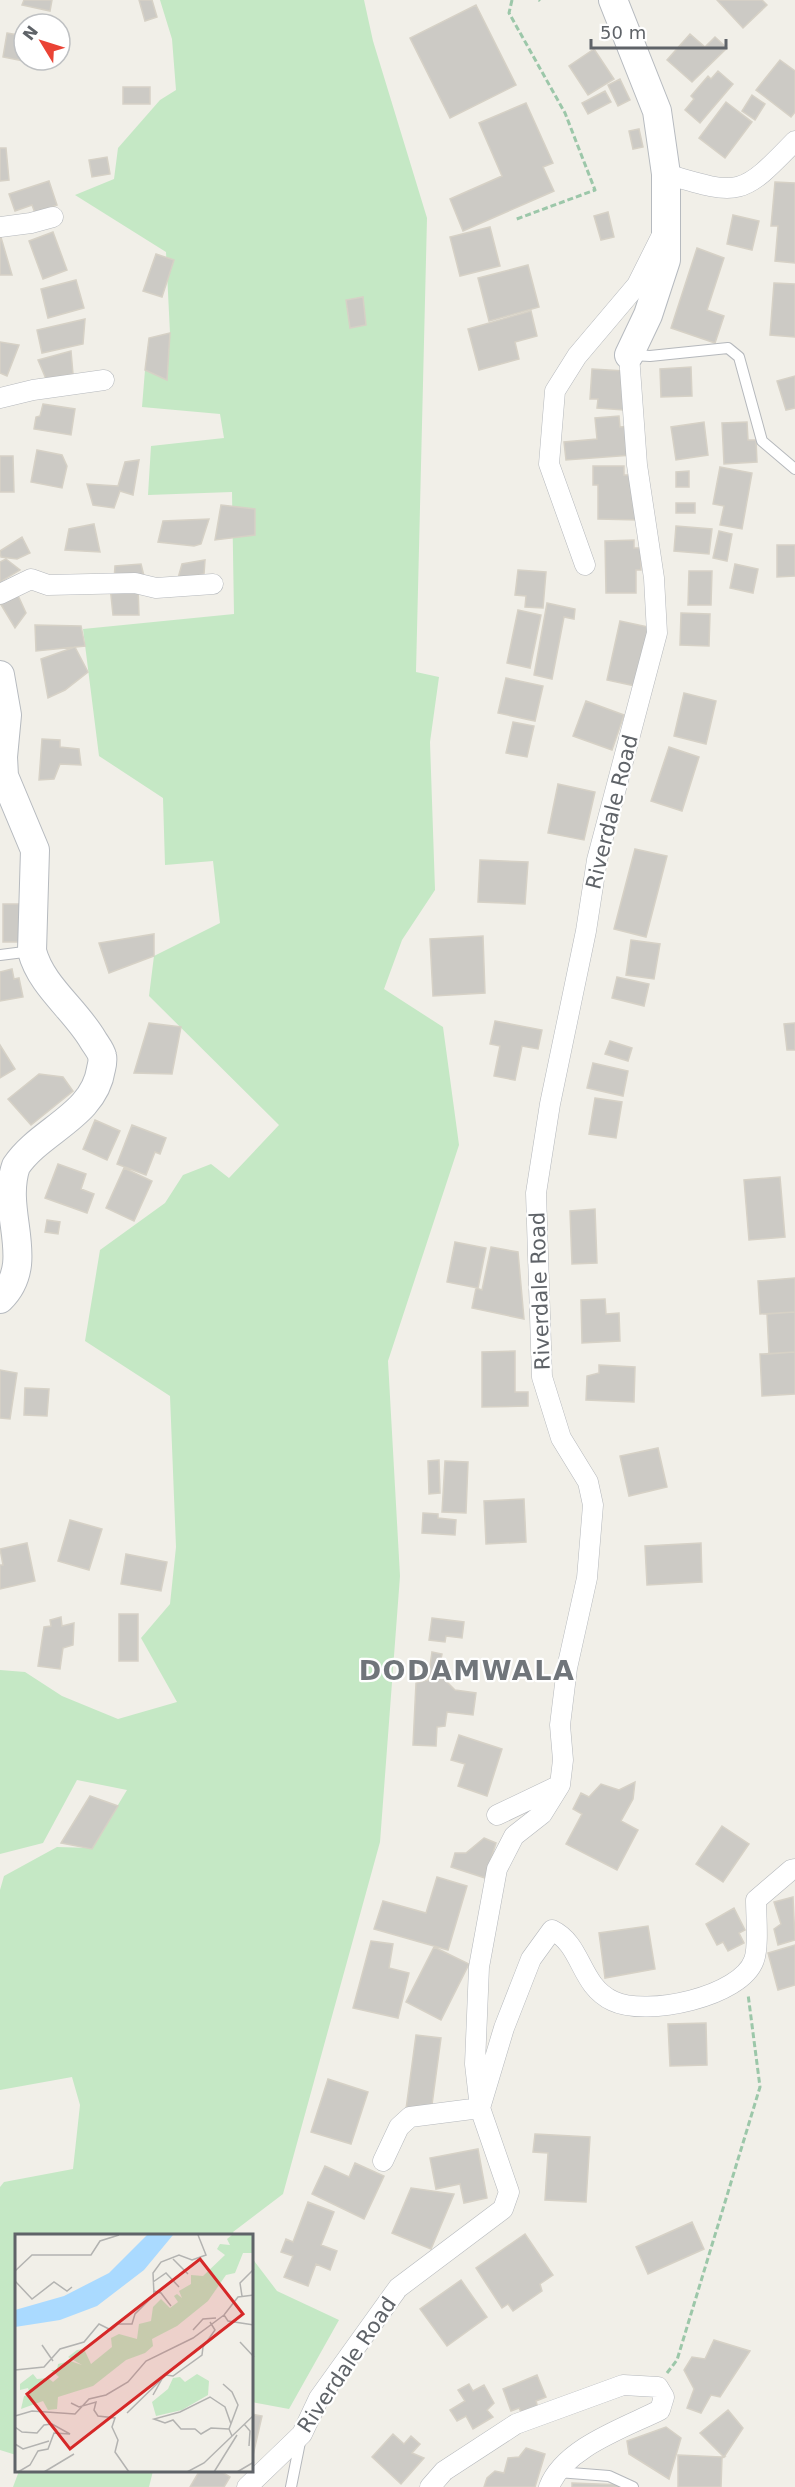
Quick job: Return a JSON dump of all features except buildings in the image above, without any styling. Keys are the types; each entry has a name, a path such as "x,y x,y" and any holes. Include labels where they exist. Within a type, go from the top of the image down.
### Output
{"street":[{"path":"613,0 657,111 666,174 666,260 648,315 629,355"},
{"path":"666,174 728,190 745,186 765,172 795,141"},
{"path":"0,227 53,217"},
{"path":"585,565 549,464 555,391 578,356 637,285 665,229"},
{"name":"Riverdale Road","path":"247,2487 302,2434 319,2398 398,2288 503,2209 509,2192 480,2108 475,2064 479,1967 496,1869 514,1836 542,1814 560,1785 563,1760 560,1725 567,1668 587,1578 593,1505 588,1482 561,1438 542,1377 536,1193 550,1104 597,860 657,633 654,578 637,465 629,355"},
{"path":"0,398 33,390 104,380"},
{"path":"0,594 31,579 48,585 135,583 156,588 213,584"},
{"path":"0,675 7,715 3,757 4,776 35,850 32,951 42,977 81,1020 103,1057 100,1078 91,1098 17,1164 7,1182 4,1198 16,1272 11,1287 0,1299"},
{"path":"497,1815 560,1785"},
{"path":"383,2161 399,2127 410,2117 480,2108 504,2028 531,1959 552,1930 567,1937 590,1984 613,2001 648,2008 689,2003 723,1988 745,1974 755,1959 756,1900 795,1869"},
{"path":"430,2487 444,2471 516,2424 623,2385 658,2387 664,2397 660,2410 573,2455 552,2479"}],"lane":[{"path":"629,355 650,356 728,348 739,357 762,441 795,470"},
{"path":"0,955 32,951"},
{"path":"291,2487 302,2434"},
{"path":"552,2479 609,2476 633,2487"}],"path":[{"path":"512,0 509,13 566,113 595,190 514,220"},
{"path":"658,2387 677,2360 760,2087 745,1974"}],"green space":[{"path":"160,0 364,0 373,41 427,218 416,672 439,677 430,742 435,890 402,940 384,989 443,1027 459,1145 388,1361 400,1576 380,1842 283,2194 233,2232 234,2234 15,2234 15,2455 0,2450 0,2187 4,2182 73,2169 80,2105 72,2077 0,2090 0,1890 4,1876 57,1847 92,1848 127,1790 77,1780 43,1843 0,1854 0,1670 25,1672 62,1696 118,1719 177,1702 141,1638 170,1604 176,1547 170,1396 85,1341 100,1250 165,1203 183,1175 211,1164 229,1178 279,1125 149,996 154,956 220,923 213,861 165,865 163,798 99,756 83,629 234,614 232,492 148,495 151,446 224,438 220,414 142,407 145,370 167,379 170,333 166,252 75,195 114,179 118,148 160,100 176,90 172,39"},
{"path":"254,2261 277,2291 339,2320 289,2409 254,2402"},
{"path":"18,2472 153,2472 149,2487 13,2487"}],"district":[{"name":"DODAMWALA","path":"467,1670"}]}
